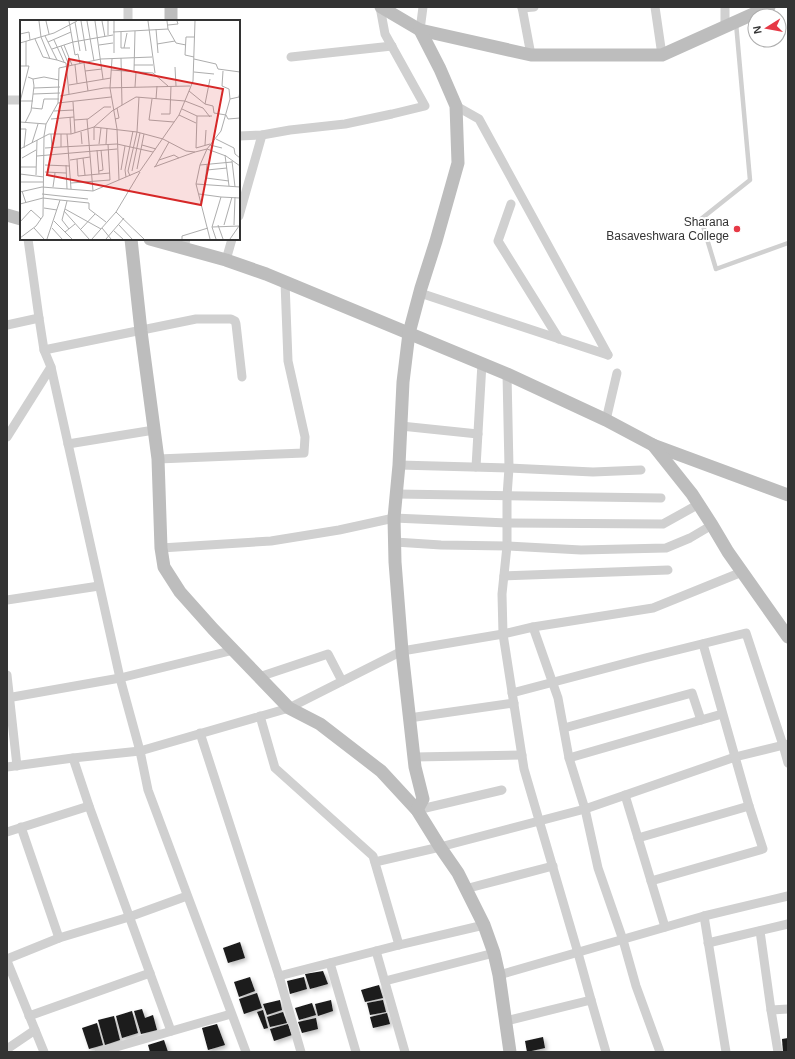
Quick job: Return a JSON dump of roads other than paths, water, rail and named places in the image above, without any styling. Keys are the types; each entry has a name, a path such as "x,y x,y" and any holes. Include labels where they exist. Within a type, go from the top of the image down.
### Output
{"street":[{"path":"128,7 128,20"},
{"path":"171,20 172,7"},
{"path":"417,810 423,799 415,767 402,651 395,562 394,518 399,465 403,382 409,333 458,163 456,106 440,69 420,30 423,7"},
{"path":"531,55 522,7 534,7"},
{"path":"655,7 662,55"},
{"path":"724,7 731,24"},
{"path":"385,8 420,30 531,55 662,55 769,7"},
{"path":"240,136 262,135 290,130 345,124 426,106 385,34 385,8"},
{"path":"291,57 392,46"},
{"path":"7,100 20,100"},
{"path":"420,293 608,355 479,119 456,106"},
{"path":"240,212 262,135"},
{"path":"511,204 498,241 559,339"},
{"path":"7,215 20,219"},
{"path":"28,240 38,318 44,350 50,367 120,678 140,751 148,790 246,1052"},
{"path":"131,240 141,331 158,460 161,548 164,566 180,592 213,629 289,708 320,724 381,771 417,810 458,873 484,925 494,952 500,975 510,1052"},
{"path":"159,240 185,243 285,282 482,363 606,420 654,445 788,495"},
{"path":"226,260 232,240"},
{"path":"158,460 304,453 305,437 288,361 285,282"},
{"path":"7,325 38,318"},
{"path":"44,350 196,319 231,319 235,321 236,324 242,377"},
{"path":"476,467 482,363"},
{"path":"7,437 50,367"},
{"path":"606,420 616,373"},
{"path":"506,374 508,468 507,546 502,594 503,634 524,769 606,1052"},
{"path":"401,426 478,434"},
{"path":"68,444 154,430"},
{"path":"654,445 699,504 728,552 788,638"},
{"path":"399,465 593,472 642,470"},
{"path":"396,494 661,498"},
{"path":"161,548 271,541 339,530 394,518 507,523 663,524 699,504"},
{"path":"395,542 581,550 666,548 690,538 712,525"},
{"path":"504,576 668,570"},
{"path":"7,767 140,751 289,708 402,651 503,634 534,627 653,608 742,572"},
{"path":"7,600 100,586"},
{"path":"534,627 558,698 569,758 585,809 598,868 623,940 636,986 660,1052"},
{"path":"512,693 746,634 786,744 788,763"},
{"path":"651,881 763,849 722,714 703,644"},
{"path":"8,698 120,678 234,650"},
{"path":"259,677 328,654 342,681"},
{"path":"7,674 8,698 17,766"},
{"path":"564,728 692,693 701,720"},
{"path":"409,718 514,703"},
{"path":"569,758 722,714"},
{"path":"260,716 275,768 373,856 399,945"},
{"path":"200,733 279,976 301,1052"},
{"path":"374,862 440,847 585,809 735,756 786,744"},
{"path":"414,757 522,755"},
{"path":"73,758 171,1031"},
{"path":"417,810 502,790"},
{"path":"625,796 665,927"},
{"path":"7,832 89,806"},
{"path":"638,838 749,806"},
{"path":"21,828 59,938"},
{"path":"465,889 553,866"},
{"path":"42,1051 29,1016 11,984 7,960 59,938 129,917 187,896"},
{"path":"500,975 704,916 788,896"},
{"path":"704,916 726,1052"},
{"path":"708,943 788,924"},
{"path":"279,976 484,925"},
{"path":"760,931 778,1052"},
{"path":"376,951 405,1052"},
{"path":"385,981 494,952"},
{"path":"330,963 356,1052"},
{"path":"29,1016 150,973"},
{"path":"506,1021 591,1000"},
{"path":"771,1010 788,1009"},
{"path":"99,1052 231,1014"},
{"path":"7,1049 35,1030"}],"lane":[{"path":"731,24 750,180 701,219 716,269 788,243"}],"place":[{"name":"Sharana Basaveshwara College","path":"737,229"}]}
